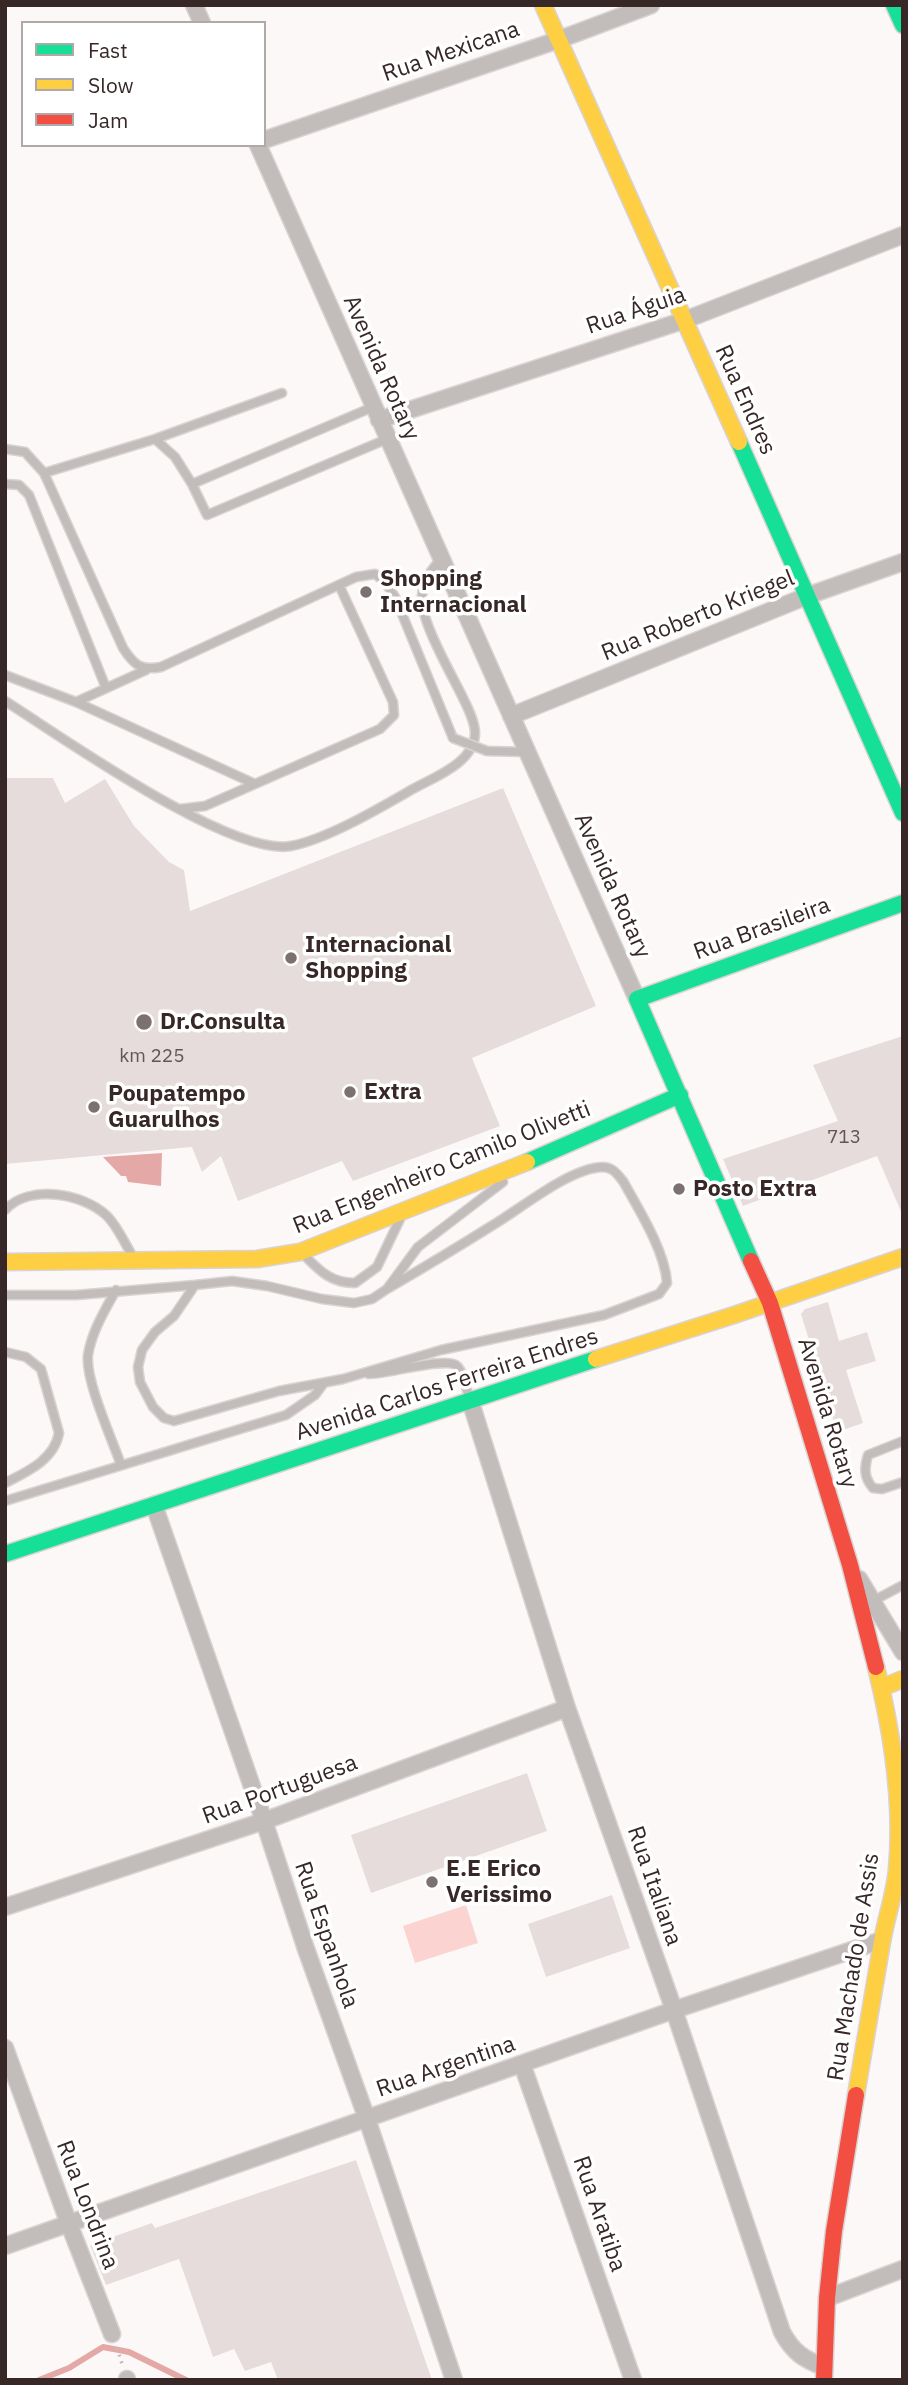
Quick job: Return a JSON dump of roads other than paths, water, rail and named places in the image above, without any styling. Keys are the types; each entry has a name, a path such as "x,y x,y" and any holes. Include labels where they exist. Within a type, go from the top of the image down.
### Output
{"street":[{"path":"194,5 201,21"},
{"name":"Rua Endres","path":"542,5 903,813"},
{"name":"Rua Mexicana","path":"266,139 558,40 651,5"},
{"path":"894,5 903,25"},
{"name":"Avenida Rotary","path":"259,147 770,1303 850,1565 903,1652"},
{"name":"Rua Águia","path":"376,413 685,320 903,235"},
{"name":"Rua Roberto Kriegel","path":"511,716 807,596 903,562"},
{"name":"Rua Brasileira","path":"637,999 903,903"},
{"name":"Rua Engenheiro Camilo Olivetti","path":"5,1262 257,1259 300,1252 494,1176 680,1095"},
{"name":"Avenida Carlos Ferreira Endres","path":"5,1554 903,1257"},
{"name":"Rua Italiana","path":"470,1399 567,1708 674,2010 782,2332 790,2347 824,2373"},
{"name":"Rua Espanhola","path":"154,1505 367,2119 454,2380"},
{"name":"Rua Machado de Assis","path":"824,2373 827,2298 834,2231 882,1940 897,1870 895,1781 881,1688 850,1565"},
{"path":"881,1688 903,1679"},
{"name":"Rua Portuguesa","path":"5,1907 264,1821 567,1708"},
{"name":"Rua Argentina","path":"5,2246 903,1932"},
{"name":"Rua Londrina","path":"5,2048 69,2224 113,2334"},
{"name":"Rua Aratiba","path":"522,2064 633,2380"},
{"path":"827,2298 903,2269"}],"lane":[{"path":"44,473 155,439 282,393"},
{"path":"192,484 376,413"},
{"path":"155,439 175,457 207,515 387,439"},
{"path":"5,449 25,452 44,473 123,648 132,663 146,670"},
{"path":"5,484 19,485 29,495 106,688"},
{"path":"5,701 177,809 249,841 272,846 289,846 314,839 386,805 469,753 475,734 470,713 425,618 421,598 430,570 441,559"},
{"path":"76,702 146,670 161,667 356,577 375,574 385,582 395,597 453,738 487,751 527,752"},
{"path":"177,809 205,806 380,729 394,715 393,702 339,585"},
{"path":"5,675 76,702 255,784"},
{"path":"387,1289 418,1247 539,1155"},
{"path":"5,1295 76,1295 232,1281 354,1303 372,1298 496,1224 520,1206 572,1177 603,1167 611,1169 623,1181 645,1221 666,1273 667,1283 659,1294 604,1315 442,1350 361,1374 257,1396 174,1421 163,1418 153,1407 140,1382 138,1367 142,1350 155,1332 174,1316 195,1285"},
{"path":"5,1210 13,1202 44,1193 78,1199 106,1216 137,1262"},
{"path":"300,1252 324,1275 333,1280 355,1283 377,1267 402,1213"},
{"path":"116,1290 98,1324 88,1358 90,1376 121,1465"},
{"path":"5,1352 26,1357 41,1369 59,1433 57,1444 46,1458 5,1483"},
{"path":"361,1374 391,1373 442,1361 451,1362 461,1372 470,1399"},
{"path":"5,1501 286,1415 315,1395 324,1383"},
{"path":"903,1441 868,1455 864,1467 873,1488 882,1489 903,1482"},
{"path":"873,1601 903,1586"}],"waterway":[{"path":"39,2380 69,2368 103,2347 129,2352 186,2380"}],"place":[{"name":"Shopping Internacional","path":"366,592"},
{"name":"Internacional Shopping","path":"291,958"},
{"name":"Dr.Consulta","path":"144,1022"},
{"name":"Extra","path":"350,1092"},
{"name":"Poupatempo Guarulhos","path":"94,1107"},
{"name":"Posto Extra","path":"679,1189"},
{"name":"E.E Erico Verissimo","path":"432,1882"}]}
